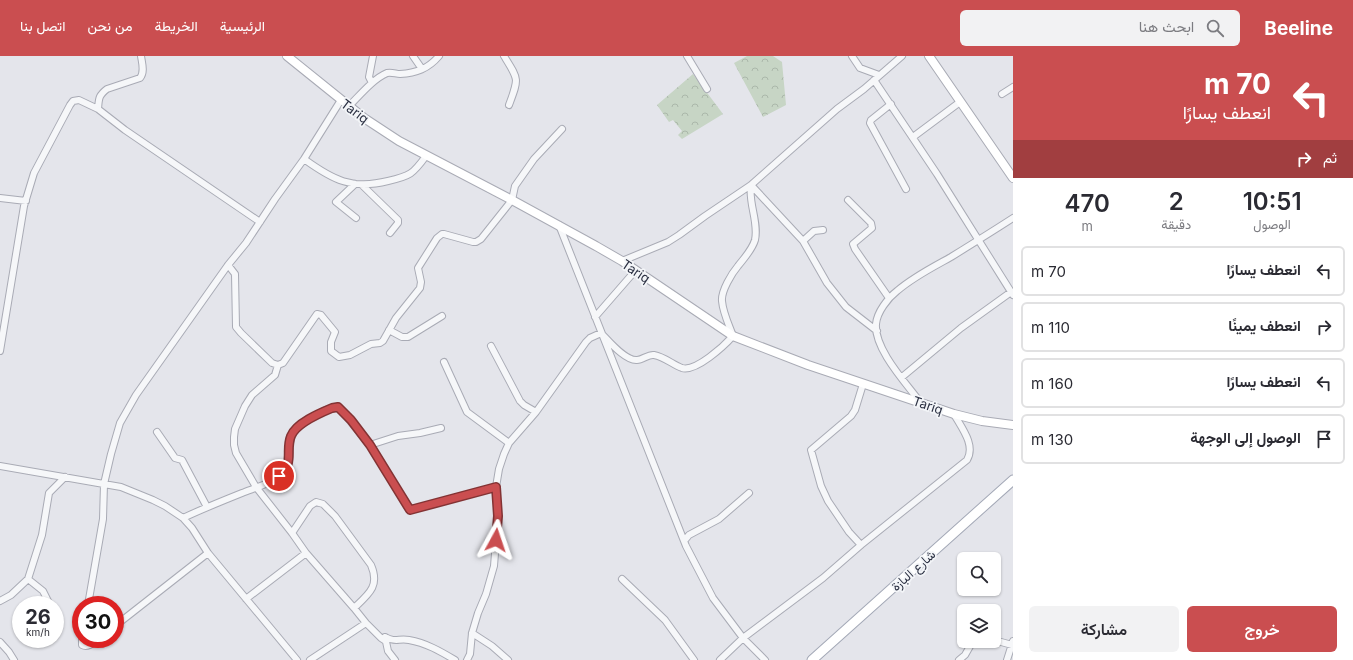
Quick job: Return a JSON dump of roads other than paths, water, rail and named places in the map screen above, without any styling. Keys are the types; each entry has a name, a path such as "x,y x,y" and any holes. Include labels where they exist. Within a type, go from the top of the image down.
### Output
{"main road":[{"name":"Tariq","path":"287,56 341,100 392,137 559,225 622,261 733,336 768,351 954,414 982,421 1013,425"},
{"path":"928,56 1010,169 1013,178"},
{"name":"شارع البازة","path":"812,660 1013,480"}],"street":[{"path":"98,110 100,95 103,92 107,89 140,78 142,75 142,68 140,56"},
{"path":"372,84 369,77 373,56"},
{"path":"413,56 422,69"},
{"path":"349,106 381,76 390,72 409,74 422,69 435,61 439,56"},
{"path":"504,56 516,78 515,88 509,104"},
{"path":"687,56 707,89"},
{"path":"852,56 860,68 879,75"},
{"path":"622,261 668,242 752,185 837,109 864,89 902,56"},
{"path":"874,80 937,174 1012,294 961,328 902,377"},
{"path":"1002,94 1013,87"},
{"path":"0,351 26,201 34,173 70,104 74,101 79,100 98,110 260,222"},
{"path":"90,596 103,519 104,484 120,423 136,395 228,265 246,243 304,159 341,100"},
{"path":"913,137 960,102"},
{"path":"890,104 871,120 870,123 906,190"},
{"path":"228,265 235,274 236,326 241,333 272,363 278,365 285,361 317,314 321,315 334,330 335,332 330,349 339,357 350,355 370,344 380,343 385,339 396,318 420,288 421,282 418,268 437,238 444,234 473,242 479,241 487,234 512,200 515,186 534,159 562,129"},
{"path":"304,159 328,175 362,185 407,176 417,168 426,156"},
{"path":"355,184 336,202 356,218"},
{"path":"362,185 398,220 398,223 390,233"},
{"path":"752,185 803,241 827,283 846,307 877,331"},
{"path":"601,333 630,359 639,360 653,355 685,369 692,367 710,357 733,336 723,307 722,296 737,267 748,254 754,241 756,233 750,195 752,185"},
{"path":"0,198 26,201"},
{"path":"848,200 871,223 872,228 853,244 855,250 889,298"},
{"path":"920,402 884,352 876,324 879,315 889,298 897,291 920,275 978,241 1013,218"},
{"path":"559,225 684,541 713,598 743,638 764,660"},
{"path":"803,241 814,231 823,230"},
{"path":"595,317 635,271"},
{"path":"389,330 402,337 408,337 442,316"},
{"path":"467,660 470,654 472,633 494,566 498,516 496,487 501,461 509,443 536,412 586,342 590,338 601,333"},
{"path":"491,346 520,401 524,406 536,412"},
{"path":"444,362 467,412 509,443"},
{"path":"278,365 275,375 252,395 245,406 234,437 236,452 256,487 292,533 306,554 366,623 384,640 385,637 392,641 406,639 429,645 455,660"},
{"path":"861,545 849,532 828,501 821,486 811,450 851,416 855,410 863,384"},
{"path":"183,518 269,482 285,471 289,463 291,435 297,428 332,408 338,407 370,445 410,510 496,487"},
{"path":"720,660 743,638 823,578 861,545 967,460 970,455 970,444 954,414"},
{"path":"370,445 398,436 441,428"},
{"path":"157,432 175,458 182,460 207,507"},
{"path":"0,466 121,487 165,506 183,518 196,534 208,553 297,660"},
{"path":"0,601 11,596 28,579 42,535 49,493 65,477"},
{"path":"684,541 689,536 718,519 749,493"},
{"path":"292,533 310,506 316,502 323,504 335,516 371,565 374,572 375,580 372,589 368,595 354,608"},
{"path":"124,619 208,553"},
{"path":"246,599 306,554"},
{"path":"28,579 43,591 46,596"},
{"path":"622,579 665,620 694,660"},
{"path":"310,660 366,623"},
{"path":"472,633 492,646 508,660"},
{"path":"385,637 388,651 395,660"},
{"path":"1001,641 1012,643 1006,660"},
{"path":"0,642 14,660"},
{"path":"959,660 969,648"}]}
